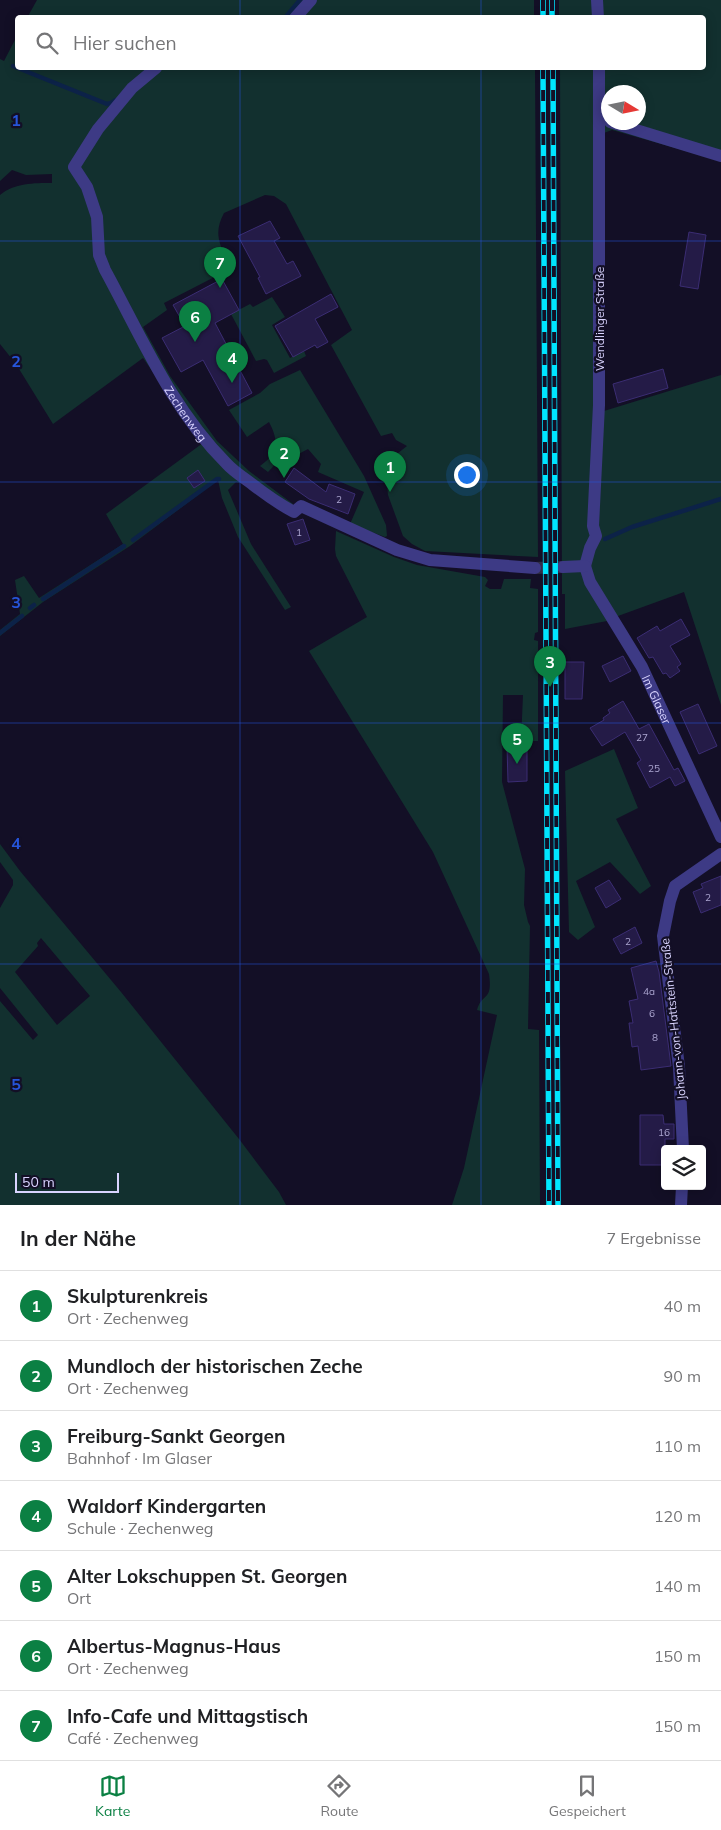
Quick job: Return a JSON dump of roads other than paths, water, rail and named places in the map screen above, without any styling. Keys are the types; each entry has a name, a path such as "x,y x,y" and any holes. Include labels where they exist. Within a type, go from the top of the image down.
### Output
{"street":[{"path":"298,15 311,0"},
{"path":"597,0 598,15"},
{"name":"Zechenweg","path":"154,70 132,88 104,122 74,167 86,187 97,217 99,255 104,270 148,356 206,442 227,465 267,496 294,512 301,506 397,550 430,560 535,568"},
{"name":"Wendlinger Straße","path":"598,70 601,88"},
{"name":"Wendlinger Straße","path":"585,566 590,548 596,536 593,526 600,405 606,130"},
{"path":"636,130 721,156"},
{"path":"563,567 585,566"},
{"name":"Im Glaser","path":"585,566 590,582 642,667 721,838"},
{"name":"Johann-von-Hattstein-Straße","path":"682,1145 679,1067 663,936 675,886 721,854"},
{"path":"681,1205 682,1190"}],"waterway":[{"path":"288,15 300,0"},
{"path":"23,70 107,104 116,100"},
{"path":"133,540 219,479"},
{"path":"605,539 632,527 721,499"},
{"path":"43,599 124,546"},
{"path":"30,608 34,605"},
{"path":"0,633 22,616"}],"tunnel":[{"path":"535,568 563,567"}],"railway":[{"path":"543,0 543,15"},
{"path":"552,0 552,15"},
{"path":"543,70 549,1205"},
{"path":"553,70 558,1205"}],"place":[{"name":"Info-Cafe und Mittagstisch","path":"220,288"},
{"name":"Albertus-Magnus-Haus","path":"195,342"},
{"name":"Waldorf Kindergarten","path":"232,383"},
{"name":"Mundloch der historischen Zeche","path":"284,478"},
{"name":"Skulpturenkreis","path":"390,492"},
{"name":"Freiburg-Sankt Georgen","path":"550,687"},
{"name":"Alter Lokschuppen St. Georgen","path":"517,764"}]}
